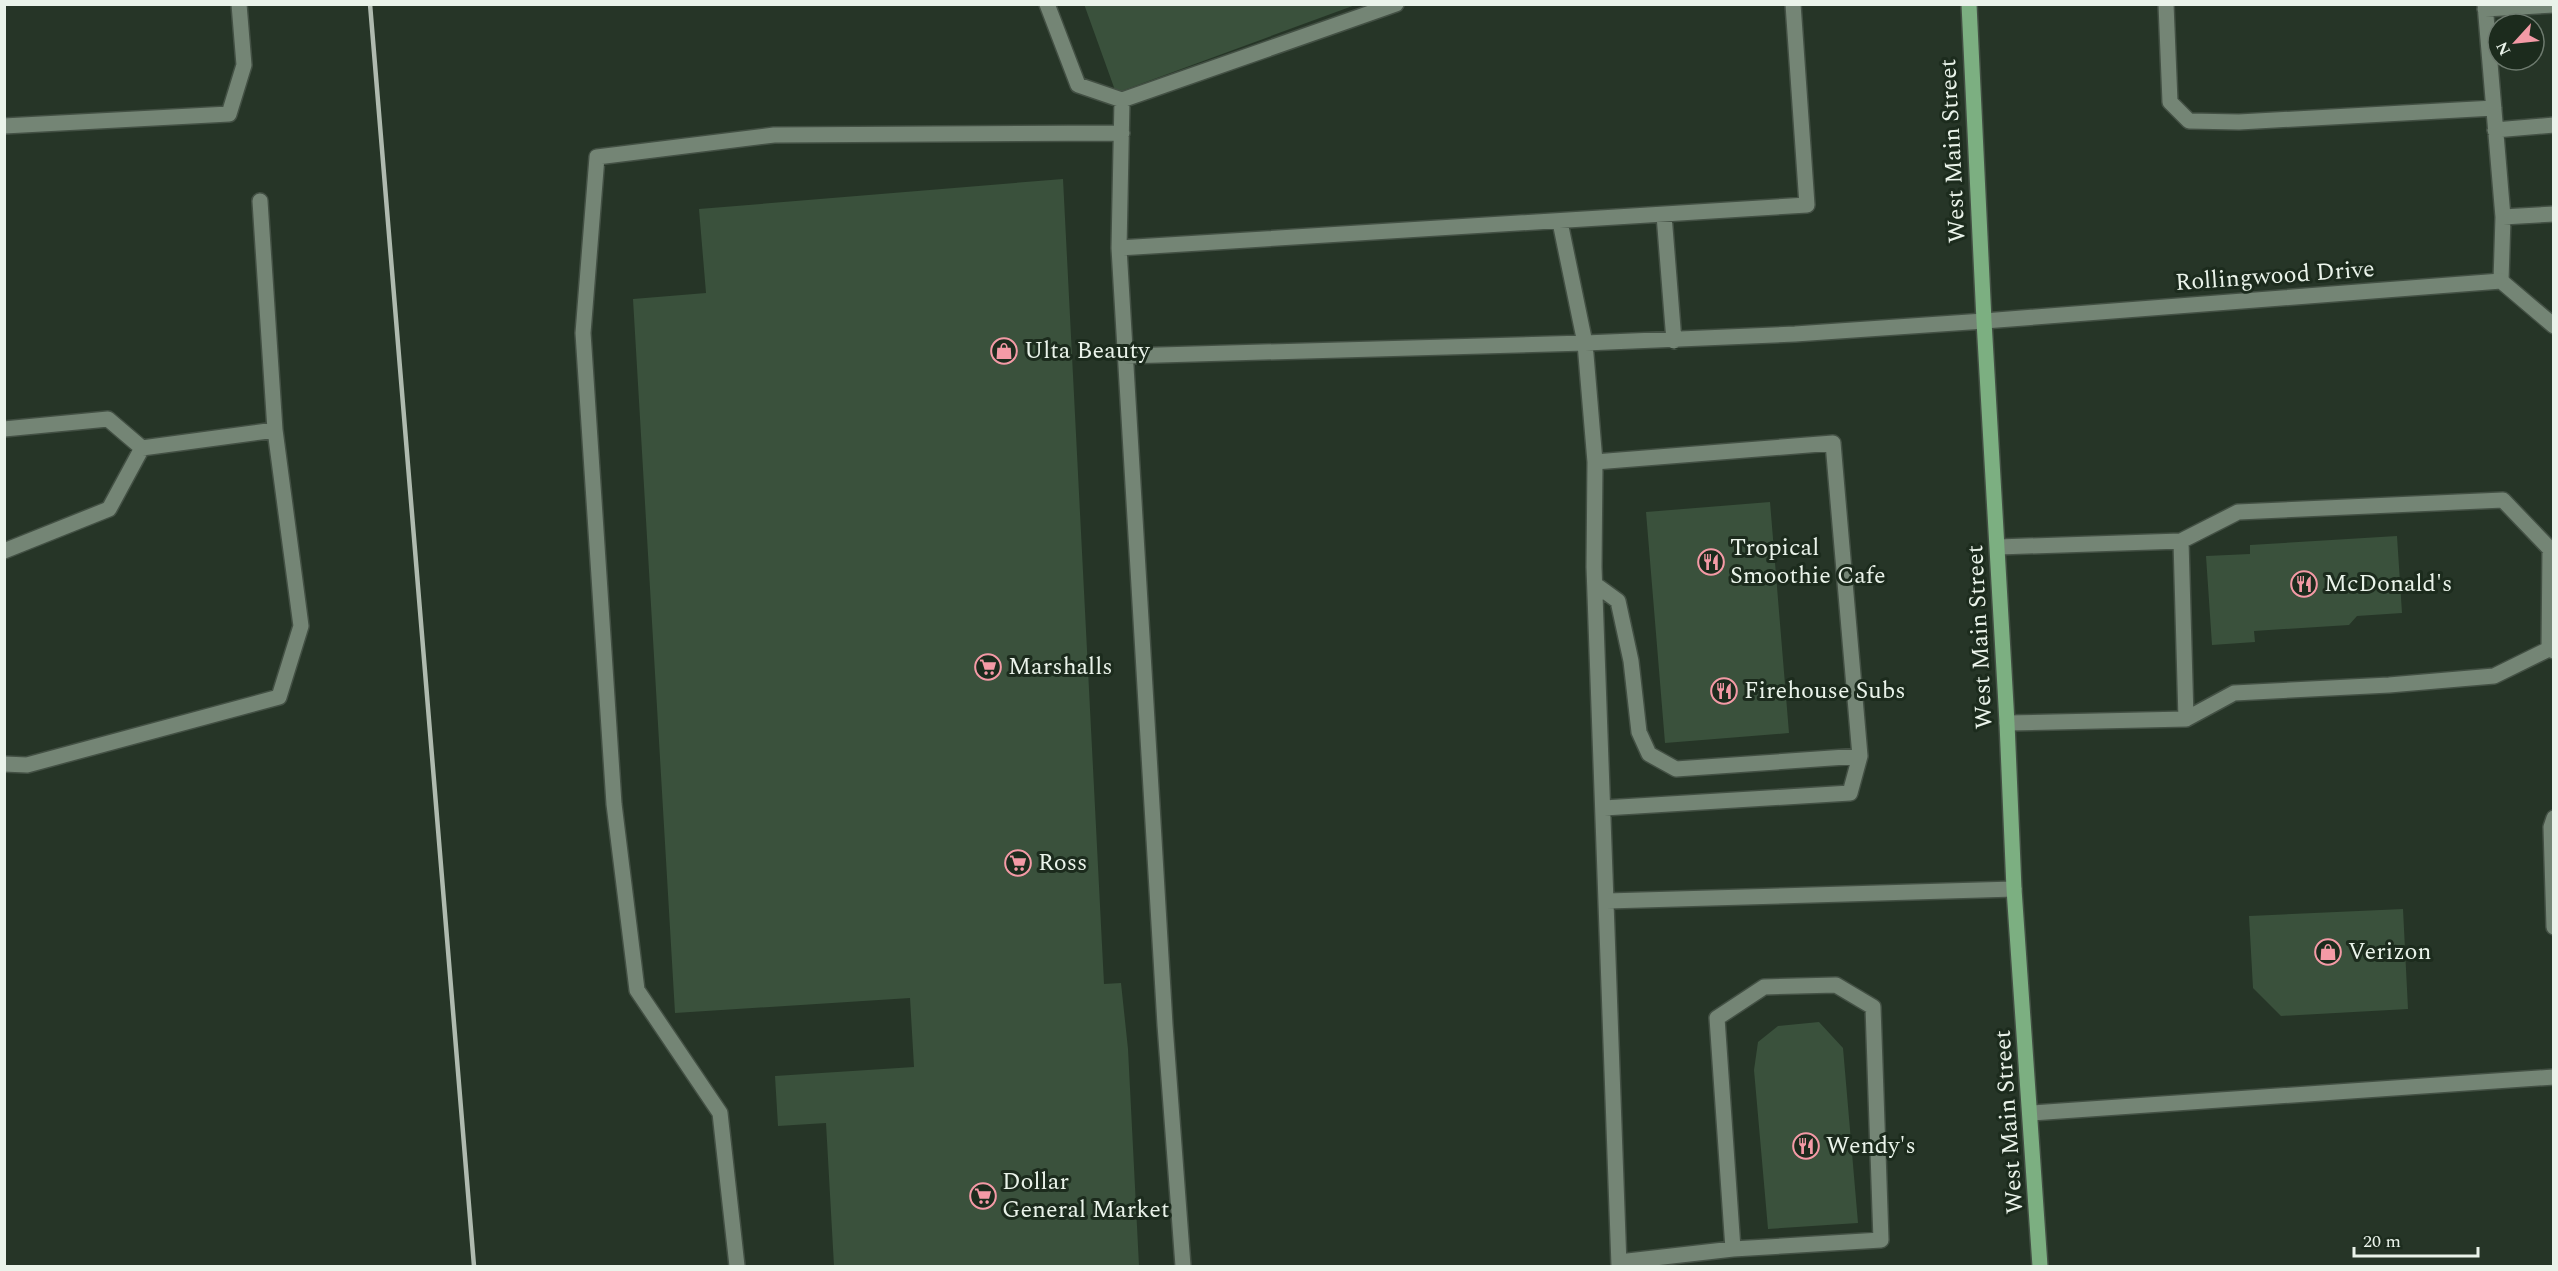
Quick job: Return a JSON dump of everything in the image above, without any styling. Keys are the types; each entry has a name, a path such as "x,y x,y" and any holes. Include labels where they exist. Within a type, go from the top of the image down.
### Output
{"main road":[{"name":"West Main Street","path":"1969,4 2014,889 2040,1266"}],"street":[{"path":"4,126 229,114 244,66 240,4"},
{"path":"1047,4 1078,85 1122,100 1396,4"},
{"path":"1119,248 1808,205 1793,4"},
{"path":"2166,4 2170,102 2189,121 2239,122 2494,108"},
{"path":"2553,5 2485,7 2503,217 2501,281 2553,326"},
{"path":"1122,100 1119,248 1164,1014 1183,1266"},
{"path":"2495,130 2553,125"},
{"path":"737,1266 720,1113 637,990 616,827 583,333 597,157 774,135 1122,133"},
{"path":"4,764 27,765 279,697 301,626 275,430 260,201"},
{"path":"2503,217 2553,214"},
{"path":"1664,215 1674,341"},
{"path":"1560,222 1585,343 1595,462 1594,567 1605,808 1613,1130 1619,1264 1733,1249 1881,1240 1873,1007 1836,985 1764,987 1717,1018 1733,1249"},
{"name":"Rollingwood Drive","path":"1125,356 1674,341 1984,321 2501,281"},
{"path":"4,429 108,418 142,448 275,430"},
{"path":"1595,462 1833,443 1860,756 1850,794 1605,808"},
{"path":"4,551 109,509 142,448"},
{"path":"1998,547 2181,541 2238,512 2503,500 2550,549 2551,650 2494,676 2389,685 2234,693 2186,719 2007,723"},
{"path":"2181,541 2186,719"},
{"path":"1596,585 1618,601 1631,660 1639,732 1649,754 1676,770 1860,756"},
{"path":"2553,818 2551,827 2553,927"},
{"path":"1607,901 2014,889"},
{"path":"2031,1113 2553,1077"}],"building":[{"path":"1084,4 1358,4 1116,93"},
{"path":"1063,179 1104,984 1121,983 1128,1049 1139,1266 834,1266 826,1123 778,1126 775,1076 914,1067 910,998 675,1013 633,299 706,293 699,209"},
{"path":"1770,502 1789,733 1665,743 1646,512"},
{"name":"McDonald's","path":"2397,536 2402,613 2357,616 2349,625 2254,631 2255,642 2212,645 2206,556 2250,554 2250,545"},
{"name":"Verizon","path":"2403,909 2408,1009 2281,1016 2253,988 2249,916"},
{"name":"Wendy's","path":"1819,1022 1843,1048 1858,1223 1768,1229 1754,1070 1758,1042 1778,1026"}],"railway":[{"path":"370,4 474,1266"}],"place":[{"name":"Ulta Beauty","path":"1004,351"},
{"name":"Tropical Smoothie Cafe","path":"1711,562"},
{"name":"McDonald's","path":"2304,584"},
{"name":"Marshalls","path":"988,667"},
{"name":"Firehouse Subs","path":"1724,691"},
{"name":"Ross","path":"1018,863"},
{"name":"Verizon","path":"2328,952"},
{"name":"Wendy's","path":"1806,1146"},
{"name":"Dollar General Market","path":"983,1196"}]}
